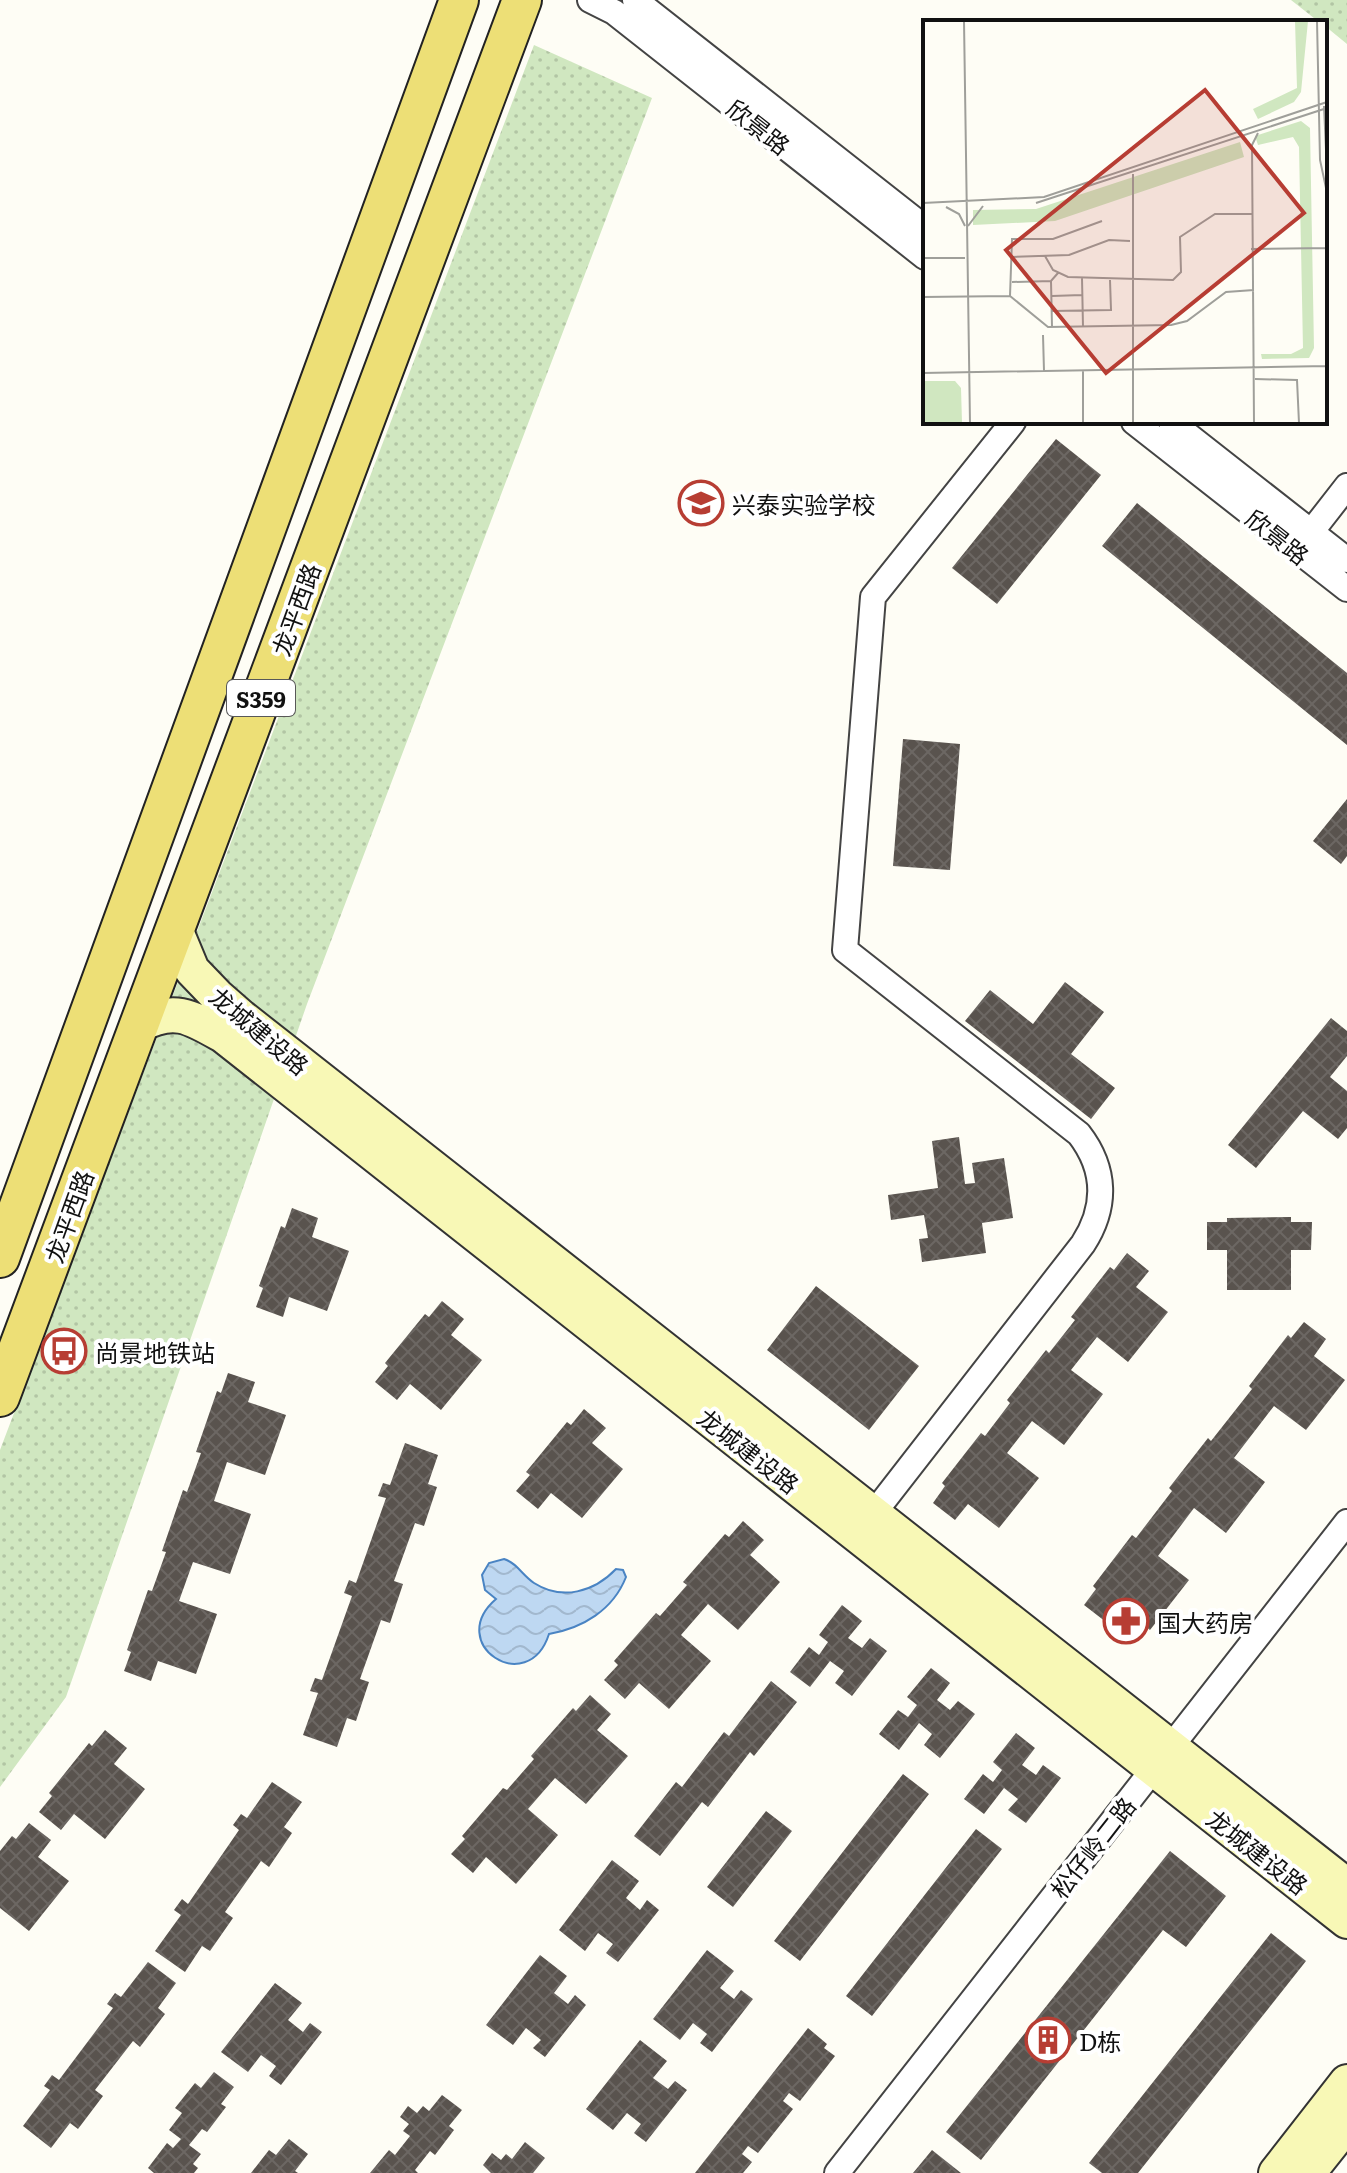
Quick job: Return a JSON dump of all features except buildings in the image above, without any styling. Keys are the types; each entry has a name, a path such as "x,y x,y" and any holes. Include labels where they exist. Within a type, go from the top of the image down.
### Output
{"main road":[{"name":"龙平西路","path":"0,1258 459,0"},
{"name":"龙平西路","path":"0,1397 525,3"}],"street":[{"name":"欣景路","path":"590,0 614,12 923,255"},
{"name":"欣景路","path":"635,0 923,226"},
{"path":"865,1524 1083,1244 1097,1218 1102,1188 1095,1159 1079,1134 845,950 873,597 1011,424"},
{"name":"欣景路","path":"1137,424 1304,541 1347,560"},
{"name":"欣景路","path":"1173,424 1304,541 1347,589"},
{"path":"1304,541 1347,486"},
{"name":"龙城建设路","path":"175,929 192,970 230,1008 865,1524 1162,1758 1347,1921"},
{"name":"龙城建设路","path":"139,1025 157,1015 177,1014 224,1036 865,1524"},
{"name":"松仔岭二路","path":"837,2173 1347,1522"},
{"name":"龙城建设路","path":"1162,1758 1347,1886"},
{"path":"1276,2173 1347,2082"},
{"path":"1308,2173 1347,2124"}],"green space":[{"path":"1291,0 1347,0 1347,44 1327,28 1327,20 1316,20"},
{"path":"534,45 652,98 307,1004 66,1697 0,1787 0,1450"}],"water":[{"path":"504,1559 534,1583 556,1592 588,1588 616,1569 623,1570 626,1577 613,1599 595,1616 574,1627 549,1634 539,1653 525,1662 509,1663 495,1658 484,1647 479,1633 482,1616 496,1599 485,1590 482,1575 489,1563"}],"place":[{"name":"兴泰实验学校","path":"701,503"},
{"name":"尚景地铁站","path":"64,1351"},
{"name":"国大药房","path":"1126,1621"},
{"name":"D栋","path":"1048,2040"}]}
